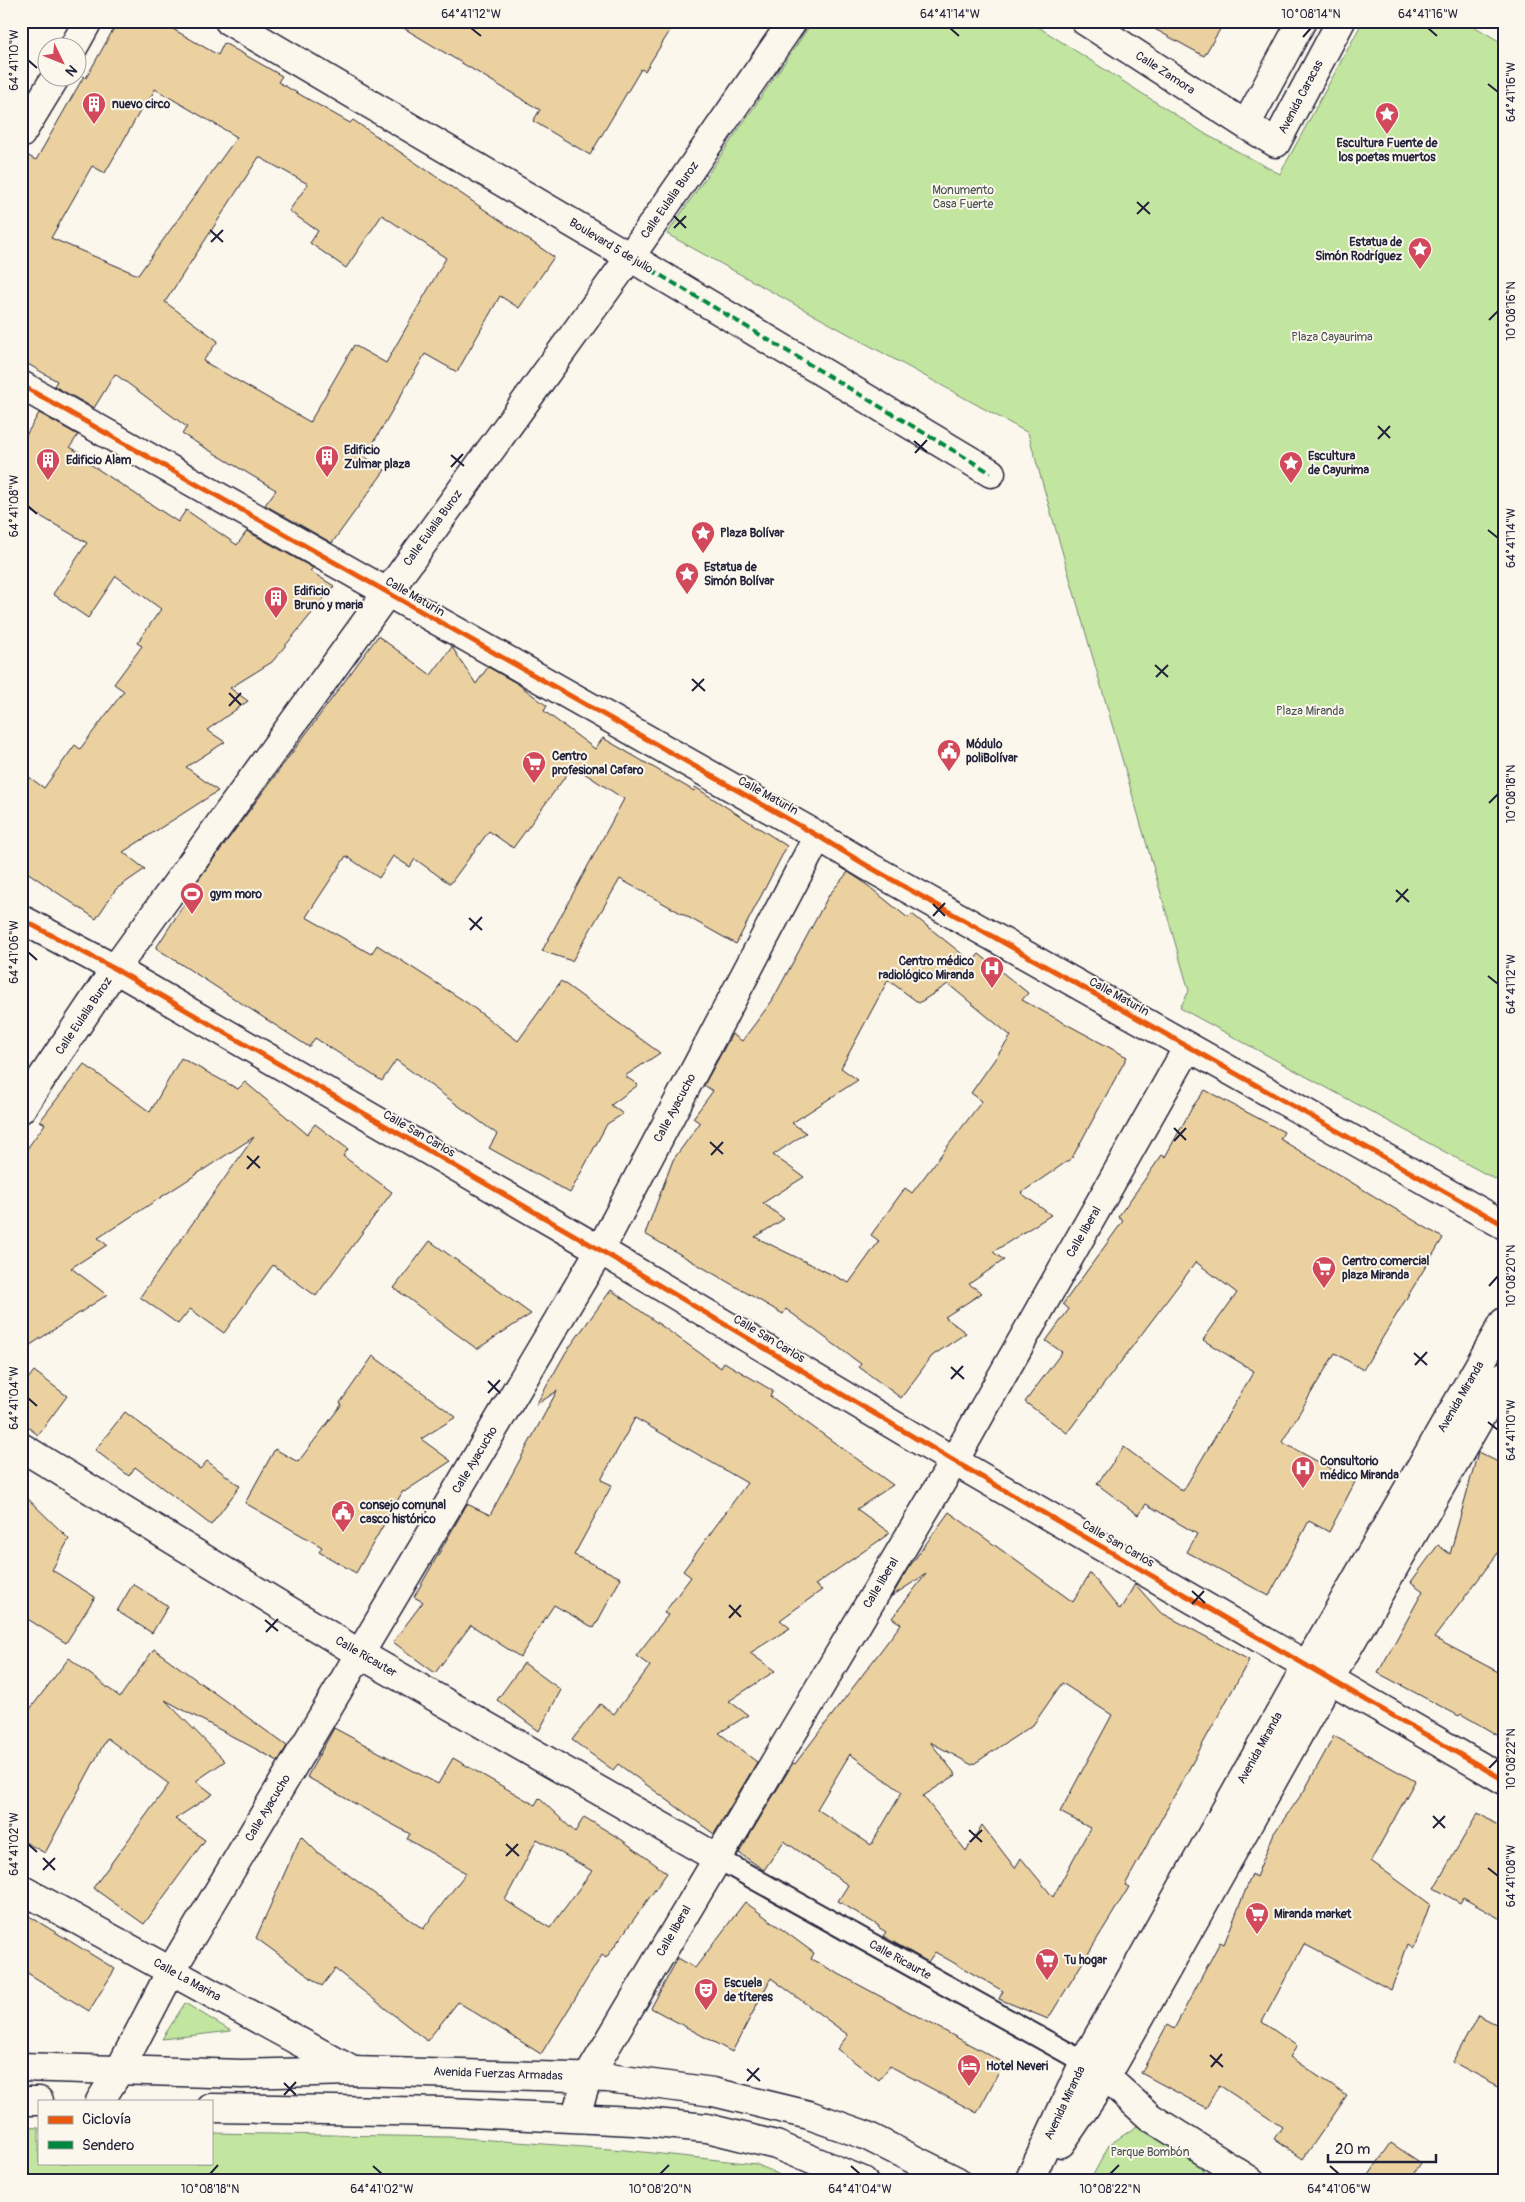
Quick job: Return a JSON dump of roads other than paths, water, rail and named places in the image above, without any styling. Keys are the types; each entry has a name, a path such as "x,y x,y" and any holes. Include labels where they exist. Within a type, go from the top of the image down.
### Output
{"street":[{"path":"79,38 88,21"},
{"name":"Boulevard 5 de julio","path":"229,21 991,472"},
{"name":"Calle Eulalia Buroz","path":"21,1109 115,969 630,257 793,21"},
{"name":"Calle Zamora","path":"1084,21 1246,125"},
{"path":"1246,125 1302,21"},
{"name":"Avenida Caracas","path":"1246,125 1276,143 1341,21"},
{"path":"21,134 49,88"},
{"name":"Calle Maturín","path":"21,385 818,836 874,870 1188,1048 1504,1225"},
{"name":"Calle Ayacucho","path":"101,2100 119,2071 171,1971 600,1250 818,836"},
{"name":"Calle San Carlos","path":"21,918 115,969 600,1250 954,1461 1504,1780"},
{"name":"Calle liberal","path":"575,2117 588,2077 716,1858 954,1461 1188,1048"},
{"name":"Avenida Miranda","path":"1036,2181 1307,1665 1504,1322"},
{"name":"Avenida Miranda","path":"1029,2181 1330,1678 1504,1376"},
{"name":"Calle Ricauter","path":"21,1447 360,1654 716,1858"},
{"name":"Calle La Marina","path":"21,1890 353,2072"},
{"name":"Avenida Fuerzas Armadas","path":"21,2067 242,2074 353,2072 588,2077 713,2092 808,2115 865,2135 957,2181"},
{"name":"Calle Ricaurte","path":"1095,2069 1150,2118 1251,2181"},
{"path":"21,2100 38,2101"},
{"path":"212,2108 448,2112 575,2117 707,2128 776,2145 863,2181"}],"lane":[{"name":"Calle Ricaurte","path":"716,1858 1095,2069"}],"place":[{"name":"nuevo circo","path":"94,125"},
{"name":"Escultura Fuente de los poetas muertos","path":"1387,135"},
{"name":"Estatua de Simón Rodríguez","path":"1420,270"},
{"name":"Edificio Zulmar plaza","path":"327,478"},
{"name":"Edificio Alam","path":"48,481"},
{"name":"Escultura de Cayurima","path":"1291,484"},
{"name":"Plaza Bolívar","path":"703,554"},
{"name":"Estatua de Simón Bolívar","path":"687,595"},
{"name":"Edificio Bruno y maria","path":"276,619"},
{"name":"Módulo poliBolívar","path":"949,772"},
{"name":"Centro profesional Cafaro","path":"534,784"},
{"name":"gym moro","path":"192,915"},
{"name":"Centro médico radiológico Miranda","path":"992,989"},
{"name":"Centro comercial plaza Miranda","path":"1324,1289"},
{"name":"Consultorio médico Miranda","path":"1303,1489"},
{"name":"consejo comunal casco histórico","path":"343,1533"},
{"name":"Miranda market","path":"1257,1935"},
{"name":"Tu hogar","path":"1047,1981"},
{"name":"Escuela de títeres","path":"706,2011"},
{"name":"Hotel Neveri","path":"969,2087"}],"park label":[{"name":"Monumento Casa Fuerte","path":"963,197"},
{"name":"Plaza Cayaurima","path":"1332,337"},
{"name":"Plaza Miranda","path":"1310,711"},
{"name":"Parque Bombón","path":"1150,2152"}]}
